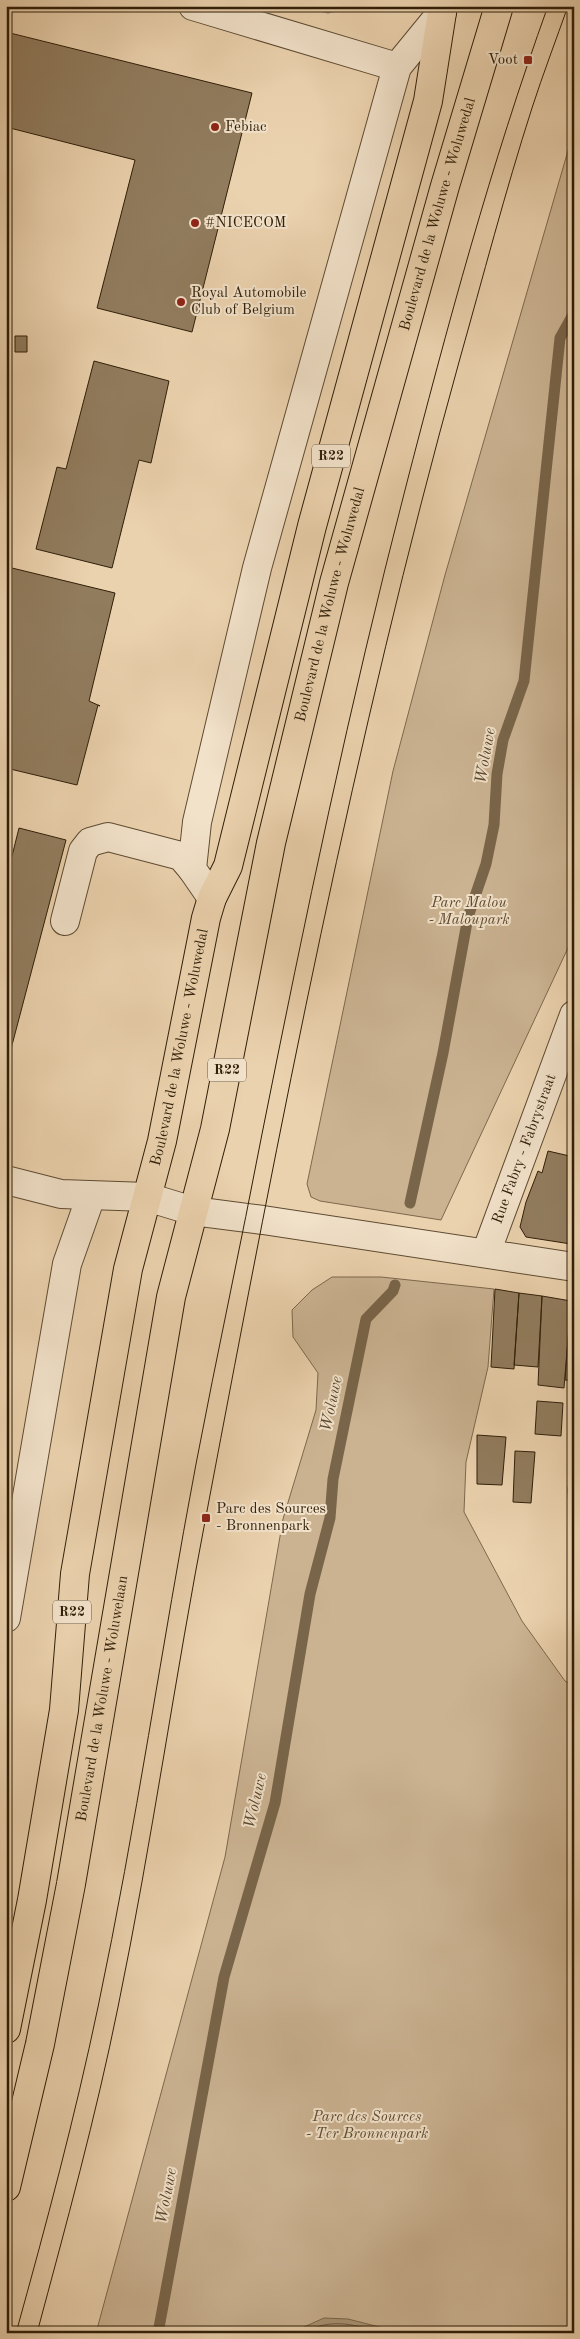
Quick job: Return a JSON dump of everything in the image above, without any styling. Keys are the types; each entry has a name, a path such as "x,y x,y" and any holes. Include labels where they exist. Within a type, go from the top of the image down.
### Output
{"highway":[{"name":"Boulevard de la Woluwe - Woluwedal","path":"193,1211 215,1129 271,843 334,583 445,186 499,6"},
{"name":"Boulevard de la Woluwe - Woluwedal","path":"148,1197 162,1141 206,918 212,898 228,866 312,526 428,101 443,9"},
{"name":"R22","path":"6,2029 32,1900 64,1710 75,1574 128,1269 148,1197"},
{"name":"Boulevard de la Woluwe - Woluwelaan","path":"6,2187 40,2044 69,1894 171,1297 193,1211"}],"street":[{"path":"193,6 397,67"},
{"name":"Boulevard de la Woluwe - Woluwedal","path":"192,869 197,822 257,568 397,67 443,9"},
{"path":"156,848 181,838 197,822"},
{"path":"65,921 83,851 90,842 108,837 181,856 212,898"},
{"name":"Rue Fabry - Fabrystraat","path":"486,1253 574,1015"},
{"path":"6,1180 60,1194 148,1197 193,1211 574,1267"},
{"path":"6,1618 67,1264 91,1196"}],"green space":[{"path":"299,6 355,6 328,13"},
{"name":"Parc Malou - Maloupark","path":"574,130 574,935 441,1220 320,1201 311,1197 307,1184 393,771 445,575"},
{"name":"Parc des Sources - Ter Bronnenpark","path":"332,1277 381,1277 494,1289 488,1367 466,1462 464,1512 522,1621 565,1681 574,1686 574,2333 96,2333 225,1857 283,1519 316,1410 318,1373 293,1337 292,1310 312,1290"}],"water":[{"path":"324,2318 348,2319 403,2333 299,2333 304,2327"}],"building":[{"path":"6,32 252,93 192,332 97,308 135,160 6,127"},
{"path":"15,336 27,336 27,352 15,352"},
{"path":"94,361 169,381 151,463 139,460 112,568 36,549 57,467 66,469"},
{"path":"12,568 115,593 89,701 98,705 77,785 6,768 6,643 9,632 6,631 6,618"},
{"path":"19,828 66,840 6,1068 6,863 10,864"},
{"path":"574,1076 574,1093 568,1091"},
{"path":"548,1151 574,1157 574,1172 569,1194 574,1195 574,1223 571,1244 526,1237 520,1227 526,1202 538,1171 542,1173"},
{"path":"495,1289 519,1293 514,1369 491,1367"},
{"path":"519,1293 542,1296 538,1367 514,1365"},
{"path":"542,1296 571,1301 564,1388 538,1385"},
{"path":"571,1301 574,1301 574,1381 565,1380"},
{"path":"537,1401 563,1403 561,1436 535,1434"},
{"path":"574,1423 574,1570 572,1570 568,1490"},
{"path":"477,1435 506,1437 502,1485 477,1484"},
{"path":"515,1451 535,1452 531,1503 513,1502"}],"waterway":[{"name":"Woluwe","path":"410,1203 443,1053 468,917 486,864 494,825 497,774 503,740 524,681 560,338 574,313"},
{"name":"Woluwe","path":"158,2333 224,1977 275,1803 310,1594 330,1518 333,1479 366,1319 393,1291 395,1285"}],"tram line":[{"path":"16,2333 60,2171 98,2007 125,1872 204,1423 295,972 347,730 385,570 454,307 508,125 548,6"},
{"path":"37,2333 70,2211 118,2007 142,1883 195,1573 234,1366 291,1077 352,790 421,504 459,362 522,140 568,6"}],"place":[{"name":"Voot","path":"528,60"},
{"name":"Febiac","path":"215,127"},
{"name":"#NICECOM","path":"195,223"},
{"name":"Royal Automobile Club of Belgium","path":"181,302"},
{"name":"Parc des Sources - Bronnenpark","path":"206,1518"}]}
